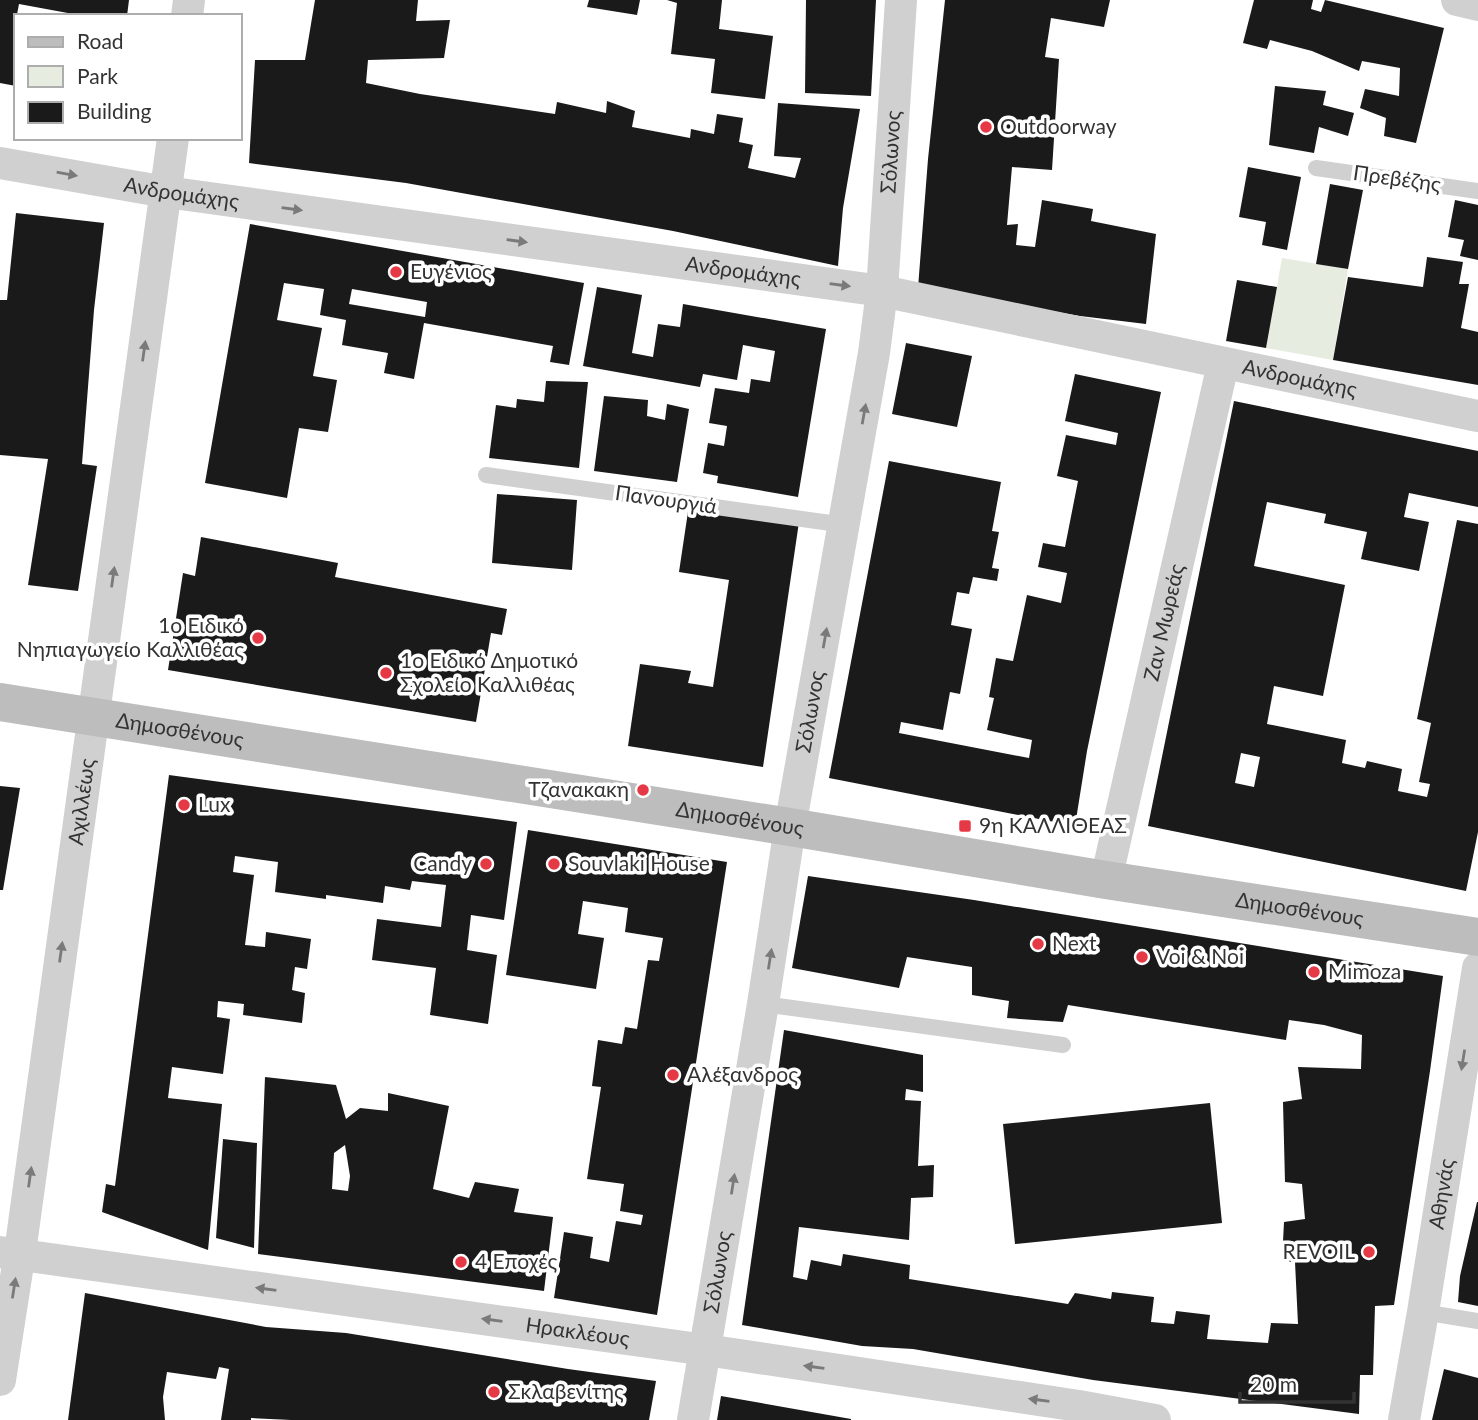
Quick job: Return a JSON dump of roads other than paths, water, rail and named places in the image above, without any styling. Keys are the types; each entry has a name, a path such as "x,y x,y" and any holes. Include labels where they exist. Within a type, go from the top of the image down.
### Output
{"street":[{"name":"Σόλωνος","path":"693,1420 790,827 874,353 882,291 901,0"},
{"path":"1457,0 1478,5"},
{"name":"Αχιλλέως","path":"0,1380 10,1253 93,717 173,140"},
{"name":"Ανδρομάχης","path":"0,163 166,192 882,291 1478,416"},
{"name":"Ζαν Μωρεάς","path":"1106,880 1223,363"},
{"name":"Δημοσθένους","path":"0,702 790,827 1106,880 1478,937"},
{"name":"Αθηνάς","path":"1404,1420 1478,968"},
{"name":"Ηρακλέους","path":"10,1253 706,1350 1078,1413 1154,1420"}],"lane":[{"name":"Πρεβέζης","path":"1316,167 1478,191"},
{"name":"Πανουργιά","path":"486,475 845,525"},
{"path":"763,1004 1063,1045"},
{"path":"1423,1312 1478,1321"}],"place":[{"name":"Outdoorway","path":"986,127"},
{"name":"Ευγένιος","path":"396,272"},
{"name":"1ο Ειδικό Νηπιαγωγείο Καλλιθέας","path":"258,638"},
{"name":"1ο Ειδικό Δημοτικό Σχολείο Καλλιθέας","path":"386,673"},
{"name":"Τζανακακη","path":"643,790"},
{"name":"Lux","path":"184,805"},
{"name":"9η ΚΑΛΛΙΘΕΑΣ","path":"965,826"},
{"name":"Candy","path":"486,864"},
{"name":"Souvlaki House","path":"554,864"},
{"name":"Next","path":"1038,944"},
{"name":"Voi & Noi","path":"1142,957"},
{"name":"Mimoza","path":"1314,972"},
{"name":"Αλέξανδρος","path":"673,1075"},
{"name":"REVOIL","path":"1369,1252"},
{"name":"4 Εποχές","path":"461,1262"},
{"name":"Σκλαβενίτης","path":"494,1392"}]}
